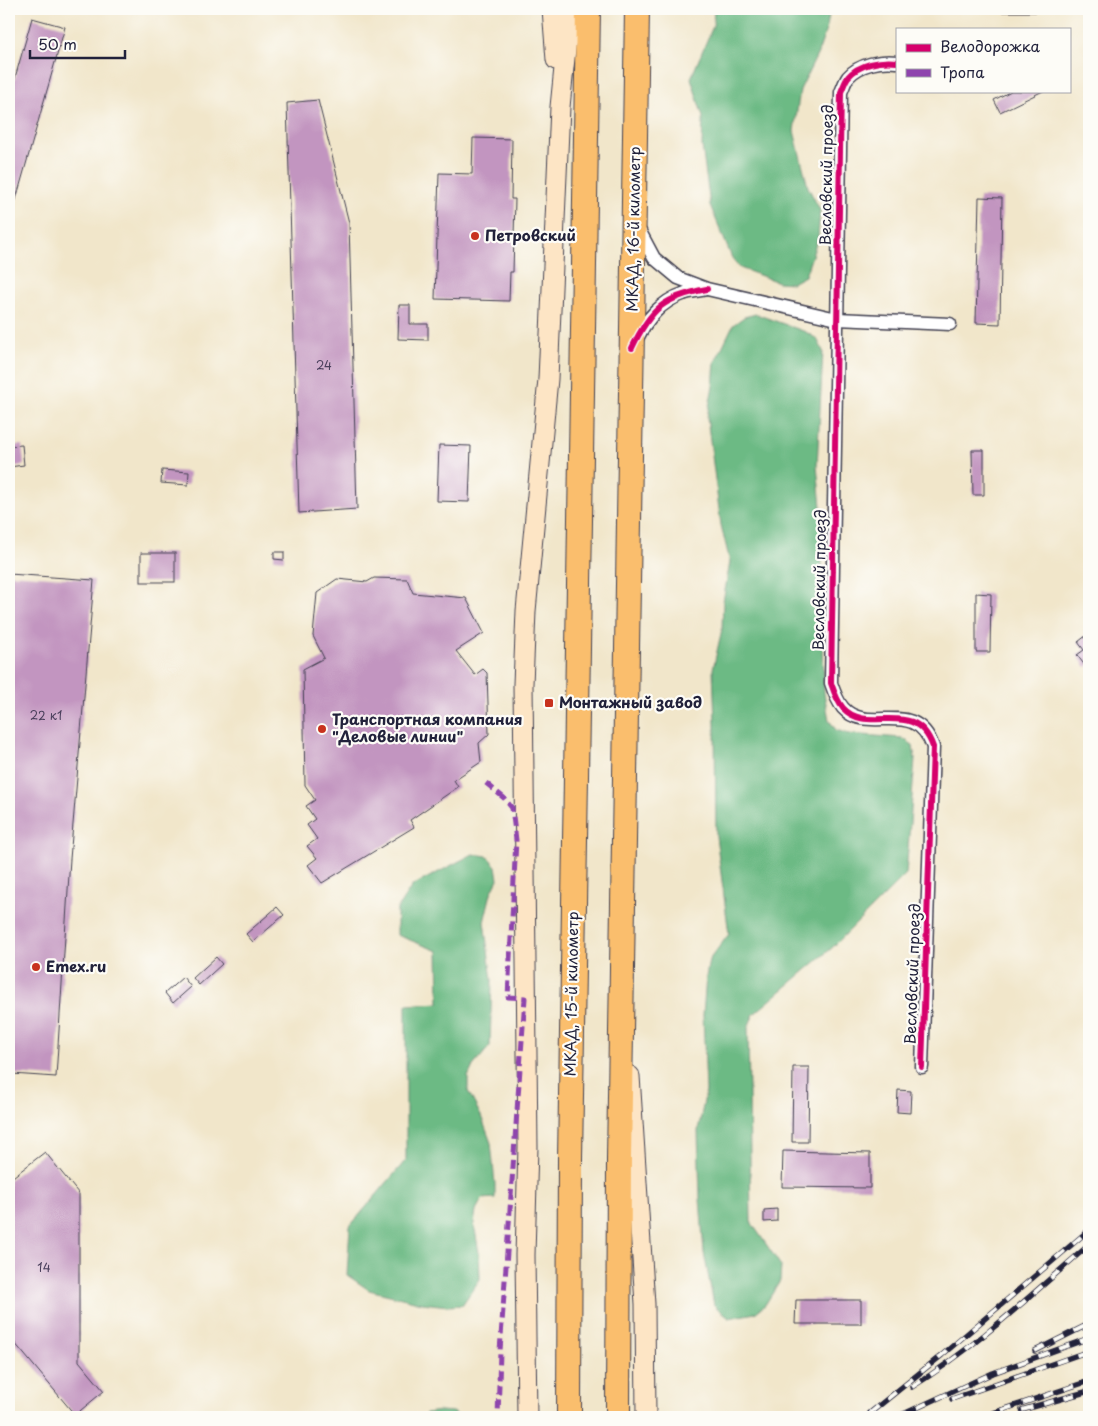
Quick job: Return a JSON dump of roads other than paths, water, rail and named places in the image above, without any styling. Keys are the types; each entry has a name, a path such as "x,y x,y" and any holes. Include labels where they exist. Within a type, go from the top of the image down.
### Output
{"highway":[{"name":"МКАД, 15-й километр","path":"569,1417 570,1160 588,9"},
{"name":"МКАД, 16-й километр","path":"622,967 637,9"},
{"path":"618,1417 622,967"}],"main road":[{"path":"552,9 560,107"},
{"path":"527,1417 525,1255 528,1147 524,684 526,611 548,379 560,107 570,9"},
{"path":"622,967 645,1304 646,1417"}],"street":[{"name":"Весловский проезд","path":"896,62 888,60 861,67 848,78 841,92 831,683 844,709 860,718 912,721 922,726 930,737 933,747 922,1067"},
{"path":"634,200 639,231 654,258 678,278 708,289 837,319 950,324"},
{"path":"632,348 643,325 660,306 683,294 708,289"}],"railway":[{"path":"870,1413 942,1355 1089,1230"},
{"path":"912,1387 959,1355 1089,1245"},
{"path":"1035,1351 1089,1324"},
{"path":"897,1417 993,1373 1089,1338"},
{"path":"952,1399 1089,1351"},
{"path":"981,1417 1089,1381"},
{"path":"1022,1410 1089,1391"}],"place":[{"name":"Петровский","path":"475,236"},
{"name":"Монтажный завод","path":"549,703"},
{"name":"Транспортная компания \"Деловые линии\"","path":"322,729"},
{"name":"Emex.ru","path":"36,967"}]}
